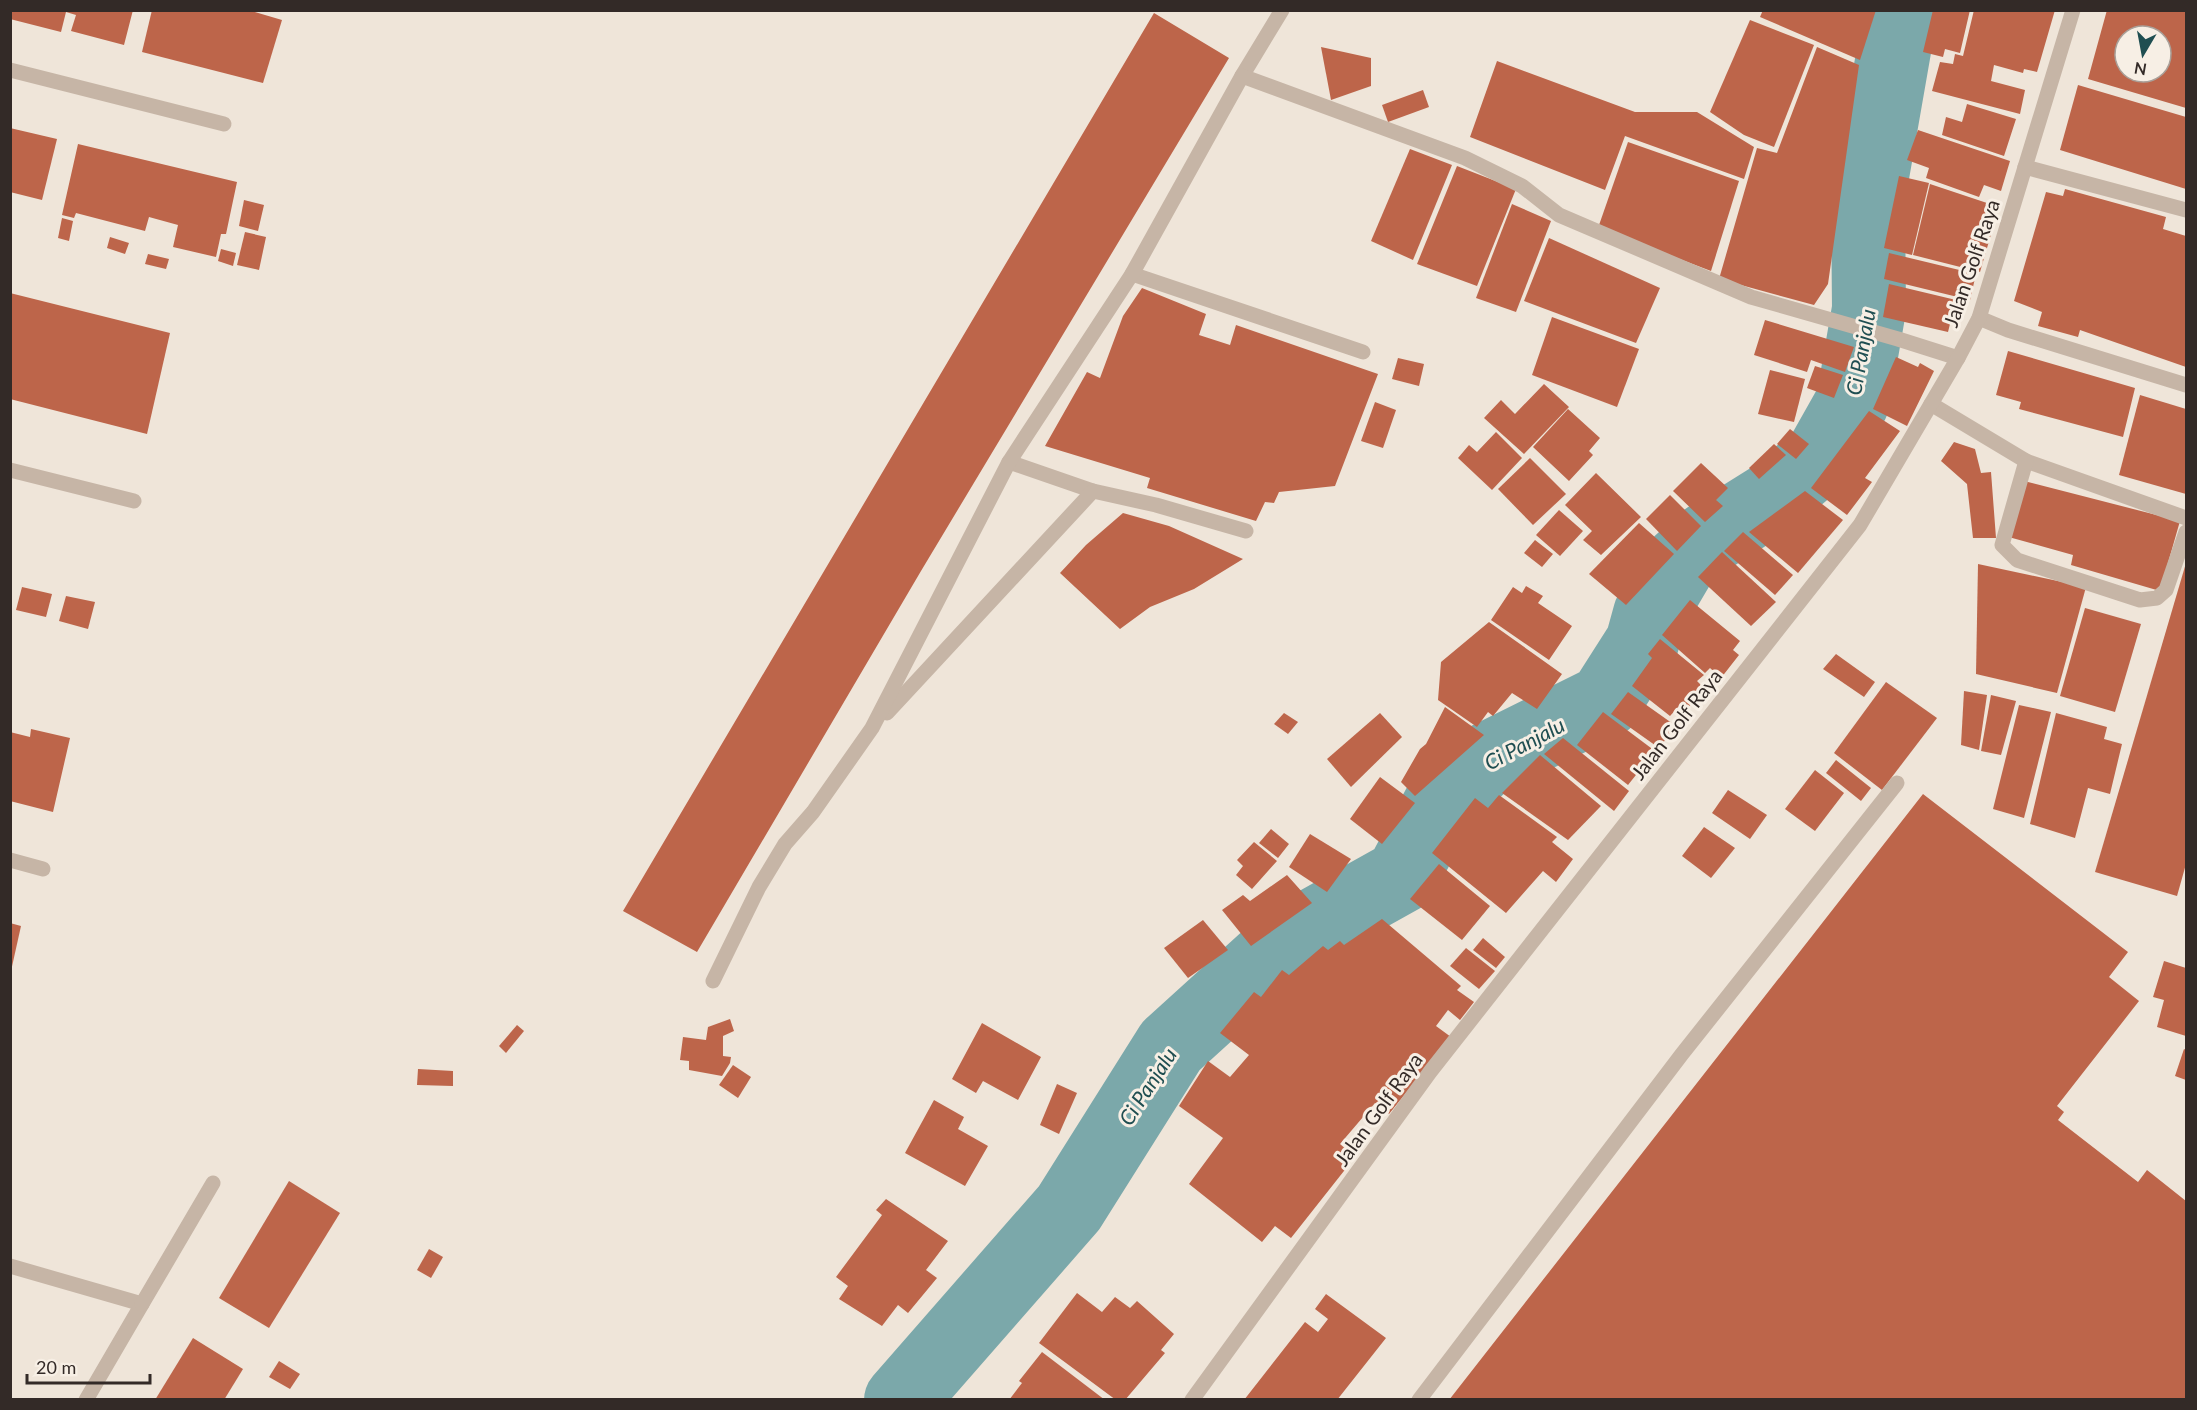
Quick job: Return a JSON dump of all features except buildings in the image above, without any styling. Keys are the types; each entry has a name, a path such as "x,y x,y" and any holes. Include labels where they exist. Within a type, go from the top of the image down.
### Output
{"street":[{"path":"713,981 759,887 785,844 813,812 872,728 1009,462 1132,274 1242,76 1282,10"},
{"name":"Jalan Golf Raya","path":"1191,1400 1430,1072 1860,525 1979,318 2073,10"},
{"path":"10,70 224,124"},
{"path":"1242,76 1465,158 1522,186 1559,215 1751,297 1958,358"},
{"path":"2025,167 2187,210"},
{"path":"1132,274 1363,352"},
{"path":"1979,318 2008,330 2187,385"},
{"path":"1931,404 2026,460 2187,518"},
{"path":"2026,460 2002,545 2017,560 2140,600 2157,598 2166,590 2187,532"},
{"path":"1009,462 1093,491 1156,505 1246,531"},
{"path":"10,470 134,501"},
{"path":"872,728 1093,491"},
{"path":"1419,1400 1682,1054 1898,783"},
{"path":"10,860 43,868"},
{"path":"86,1400 213,1183"},
{"path":"10,1266 142,1304"}],"waterway":[{"name":"Ci Panjalu","path":"901,1400 1069,1208 1171,1046 1289,939 1402,876 1441,802 1486,760 1605,701 1642,643 1650,614 1680,563 1707,539 1771,499 1822,456 1853,401 1869,309 1868,199 1901,10"}]}
